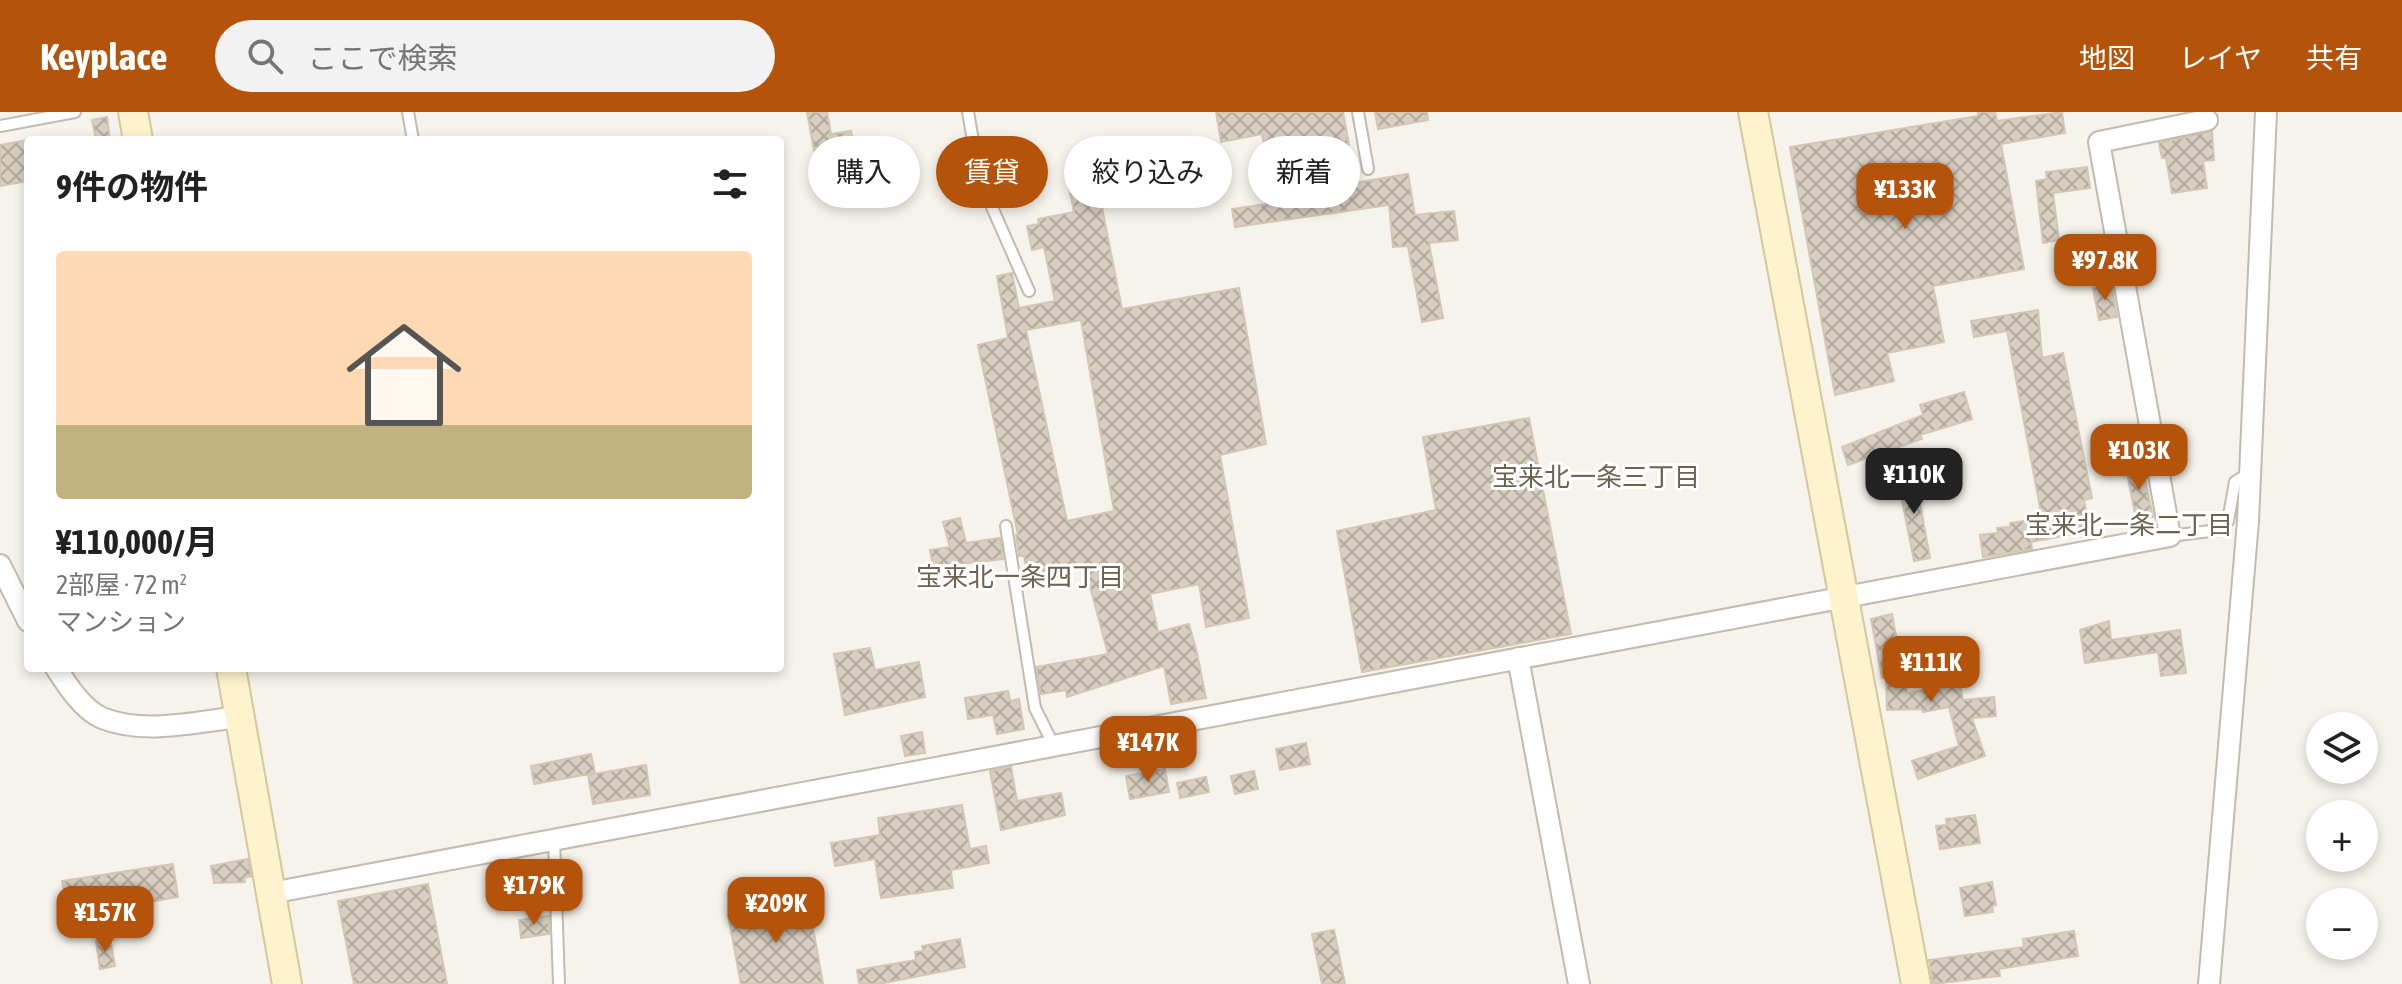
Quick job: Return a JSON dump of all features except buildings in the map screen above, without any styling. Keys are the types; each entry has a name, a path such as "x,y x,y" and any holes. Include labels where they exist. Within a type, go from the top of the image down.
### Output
{"street":[{"path":"133,112 137,136"},
{"path":"1753,112 1916,984"},
{"path":"2209,984 2251,471 2266,112"},
{"path":"271,893 2170,536 2099,142 2207,120"},
{"path":"0,565 24,613"},
{"path":"1518,658 1579,984"},
{"path":"59,672 84,705 102,718 148,727 239,717"},
{"path":"232,672 287,984"}],"lane":[{"path":"0,126 75,112"},
{"path":"408,112 412,136"},
{"path":"968,112 980,180 1029,291"},
{"path":"1358,112 1368,169"},
{"path":"2170,536 2218,530 2228,521 2235,482 2251,471"},
{"path":"1006,526 1035,708 1054,746"},
{"path":"554,840 559,984"}],"district":[{"name":"宝来北一条三丁目","path":"1596,477"},
{"name":"宝来北一条二丁目","path":"2129,525"},
{"name":"宝来北一条四丁目","path":"1020,577"}]}
